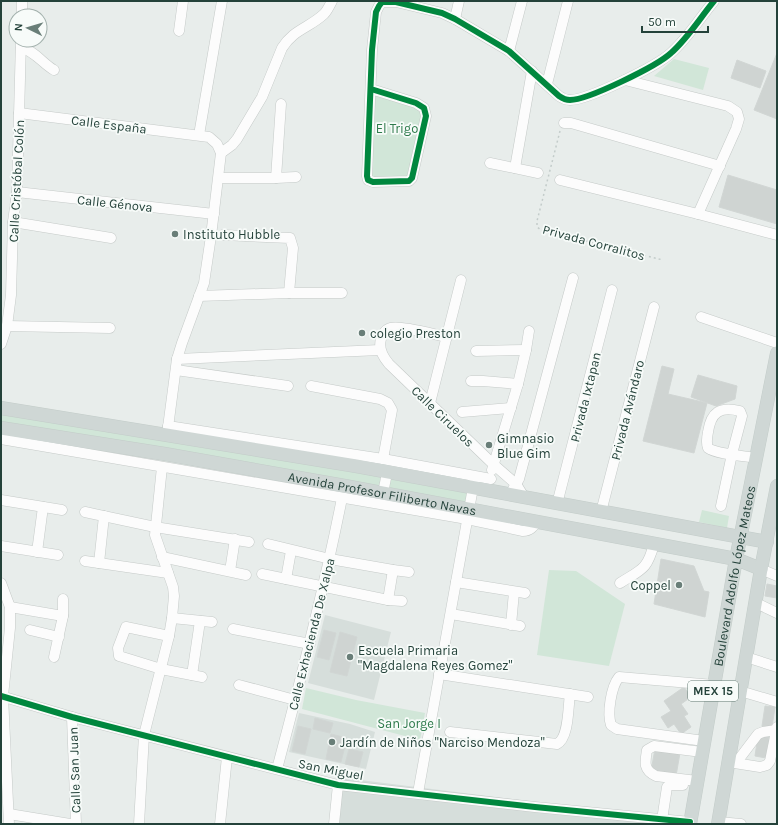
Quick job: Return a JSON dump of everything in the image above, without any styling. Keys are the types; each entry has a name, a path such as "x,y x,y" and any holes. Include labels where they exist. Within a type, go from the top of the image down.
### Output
{"main road":[{"name":"Boulevard Adolfo López Mateos","path":"690,823 736,559 777,352"},
{"name":"Avenida Profesor Filiberto Navas","path":"1,408 168,431 387,473 474,482 512,489 524,497 557,504 741,536 766,542"},
{"name":"Avenida Profesor Filiberto Navas","path":"1,428 165,454 383,492 468,514 537,522 736,559 761,569"},
{"name":"Boulevard Adolfo López Mateos","path":"718,823 732,763 740,691 766,542 775,507 777,486"}],"street":[{"path":"180,31 183,1"},
{"path":"199,135 222,1"},
{"path":"332,1 324,14 286,41 262,97 237,139 232,145 221,152 219,178 204,283 177,359 168,431 383,459 474,482 418,793"},
{"path":"455,19 459,1"},
{"path":"509,51 522,1"},
{"path":"547,84 568,1"},
{"path":"371,89 424,108 426,116 412,178 409,181 373,182 368,180 367,176 372,50 375,16 382,2 396,2 442,13 455,19 509,51 559,96 567,100 581,98 624,80 665,58 680,45 714,1"},
{"name":"Calle Cristóbal Colón","path":"1,344 7,326 11,295 13,222 17,192 21,48"},
{"path":"26,48 54,70"},
{"path":"515,168 532,71"},
{"path":"624,80 728,106 735,110 738,114 739,119 736,129 698,214"},
{"path":"276,178 282,104"},
{"name":"Calle España","path":"19,113 199,135 209,137 215,141 221,152"},
{"path":"564,123 571,123 720,166"},
{"path":"490,164 538,173"},
{"path":"219,178 296,177"},
{"path":"560,180 777,235"},
{"name":"Calle Génova","path":"17,192 214,214"},
{"path":"13,222 111,238"},
{"path":"223,236 290,238 293,248 289,293"},
{"path":"512,489 519,479 573,278"},
{"path":"430,403 461,280"},
{"name":"Privada Ixtapan","path":"557,504 612,290"},
{"path":"199,296 342,293"},
{"name":"Privada Avándaro","path":"601,512 654,307"},
{"path":"701,317 777,343"},
{"path":"7,326 110,328"},
{"path":"177,359 380,350 384,332 390,328 400,328 447,337"},
{"path":"489,485 493,464 518,384 529,331"},
{"name":"Calle Ciruelos","path":"380,350 382,355 390,364 493,464 512,489"},
{"path":"476,351 526,350"},
{"path":"176,370 288,386"},
{"path":"471,381 518,384"},
{"path":"310,386 380,399 388,402 392,410 383,459"},
{"path":"462,412 511,408"},
{"path":"721,506 732,454 742,418 742,414 740,411 734,410 718,411 713,415 709,425 707,446 710,450 714,451 732,454 756,458"},
{"path":"1,439 342,498 468,514"},
{"path":"138,824 144,735 169,636 174,591 155,535 162,468"},
{"path":"383,492 387,473"},
{"name":"Calle Exhacienda De Xalpa","path":"277,769 310,644 322,586 330,559 342,498"},
{"path":"1,500 62,510"},
{"path":"36,552 42,507"},
{"path":"85,512 155,527 249,542"},
{"path":"99,563 104,516"},
{"path":"230,570 235,539"},
{"path":"268,544 291,551 330,559 409,572"},
{"path":"620,583 645,568 650,560 654,544"},
{"path":"1,546 58,555"},
{"path":"286,579 291,551"},
{"path":"162,557 230,570 246,575"},
{"path":"85,561 168,573"},
{"path":"761,569 777,576"},
{"path":"388,600 392,570"},
{"path":"262,574 388,600 402,601"},
{"path":"456,582 525,593"},
{"path":"1,583 10,628 2,696 4,790 9,819 70,824"},
{"path":"451,614 516,625 514,592"},
{"path":"54,657 64,616 63,599"},
{"path":"6,602 64,616"},
{"path":"756,603 777,612"},
{"path":"172,618 212,622"},
{"path":"192,675 200,622"},
{"path":"169,636 126,627 118,648 120,657 202,677"},
{"path":"233,629 310,644"},
{"path":"30,630 59,637"},
{"path":"746,657 777,667"},
{"path":"439,674 588,697"},
{"path":"703,747 617,729 611,725 609,712 614,689 619,677 714,685"},
{"path":"239,685 295,700"},
{"path":"740,691 777,702"},
{"path":"450,732 556,744 563,739 565,733 570,694"},
{"name":"San Miguel","path":"2,696 72,717 338,785 690,823"},
{"name":"Calle San Juan","path":"72,717 76,824"},
{"path":"777,729 770,761 767,765 760,766 732,763 758,734 777,729"},
{"path":"697,783 656,776 650,773 646,766 647,750 654,746 703,747"},
{"path":"220,824 227,757"},
{"path":"662,820 667,787 669,785 697,783"},
{"path":"334,824 338,785"},
{"path":"718,823 741,824"}],"shaded area":[{"name":"Escuela Primaria \"Magdalena Reyes Gomez\"","path":"325,615 391,632 374,700 308,683"},
{"name":"Jardín de Niños \"Narciso Mendoza\"","path":"299,713 350,724 375,732 366,769 289,752"},
{"path":"336,777 673,819 672,824 331,824"}],"green space":[{"path":"674,59 709,68 703,90 654,76"},
{"name":"El Trigo","path":"371,94 425,111 406,182 371,181"},
{"path":"1,410 379,475 381,481 378,488 1,422"},
{"path":"391,478 468,490 466,503 391,490 389,486"},
{"path":"702,510 729,516 727,528 699,522"},
{"path":"549,570 576,571 625,604 609,666 537,655"},
{"name":"San Jorge I","path":"306,688 356,700 425,713 420,740 302,709"}],"building":[{"path":"777,53 777,119 754,110"},
{"path":"737,60 766,71 760,88 731,78"},
{"path":"728,175 777,190 777,224 719,207"},
{"path":"662,366 674,369 668,394 707,403 694,453 643,441"},
{"path":"698,375 737,386 735,399 716,406 691,397"},
{"name":"Coppel","path":"661,559 694,566 704,591 709,592 705,617 654,604"},
{"path":"767,584 777,586 777,598 765,596"},
{"path":"324,630 336,633 329,660 317,657"},
{"path":"340,632 357,637 347,676 330,672"},
{"path":"684,687 691,697 681,704 688,714 684,716 691,727 681,734 674,724 668,728 661,717 671,711 664,701"},
{"path":"765,706 775,707 772,727 762,726"},
{"path":"315,718 333,723 330,733 313,729"},
{"path":"298,726 311,729 305,754 292,751"},
{"path":"331,734 347,738 341,762 326,759"},
{"path":"758,736 769,737 766,758 755,756"},
{"path":"349,749 363,752 359,767 345,764"},
{"path":"655,749 680,753 676,776 651,771"}],"cycle path":[{"path":"371,89 416,103 424,108 426,116 412,178 409,181 373,182 368,180 367,176 372,50 376,12 382,2 396,2 442,13 455,19 509,51 559,96 570,100 579,99 606,89 638,74 663,59 683,41 714,1"},
{"path":"1,696 72,717 338,785 535,807 690,822"}],"place":[{"name":"Instituto Hubble","path":"175,234"},
{"name":"colegio Preston","path":"362,333"},
{"name":"Gimnasio Blue Gim","path":"489,445"},
{"name":"Coppel","path":"679,585"},
{"name":"Escuela Primaria \"Magdalena Reyes Gomez\"","path":"350,657"},
{"name":"Jardín de Niños \"Narciso Mendoza\"","path":"332,742"}]}
